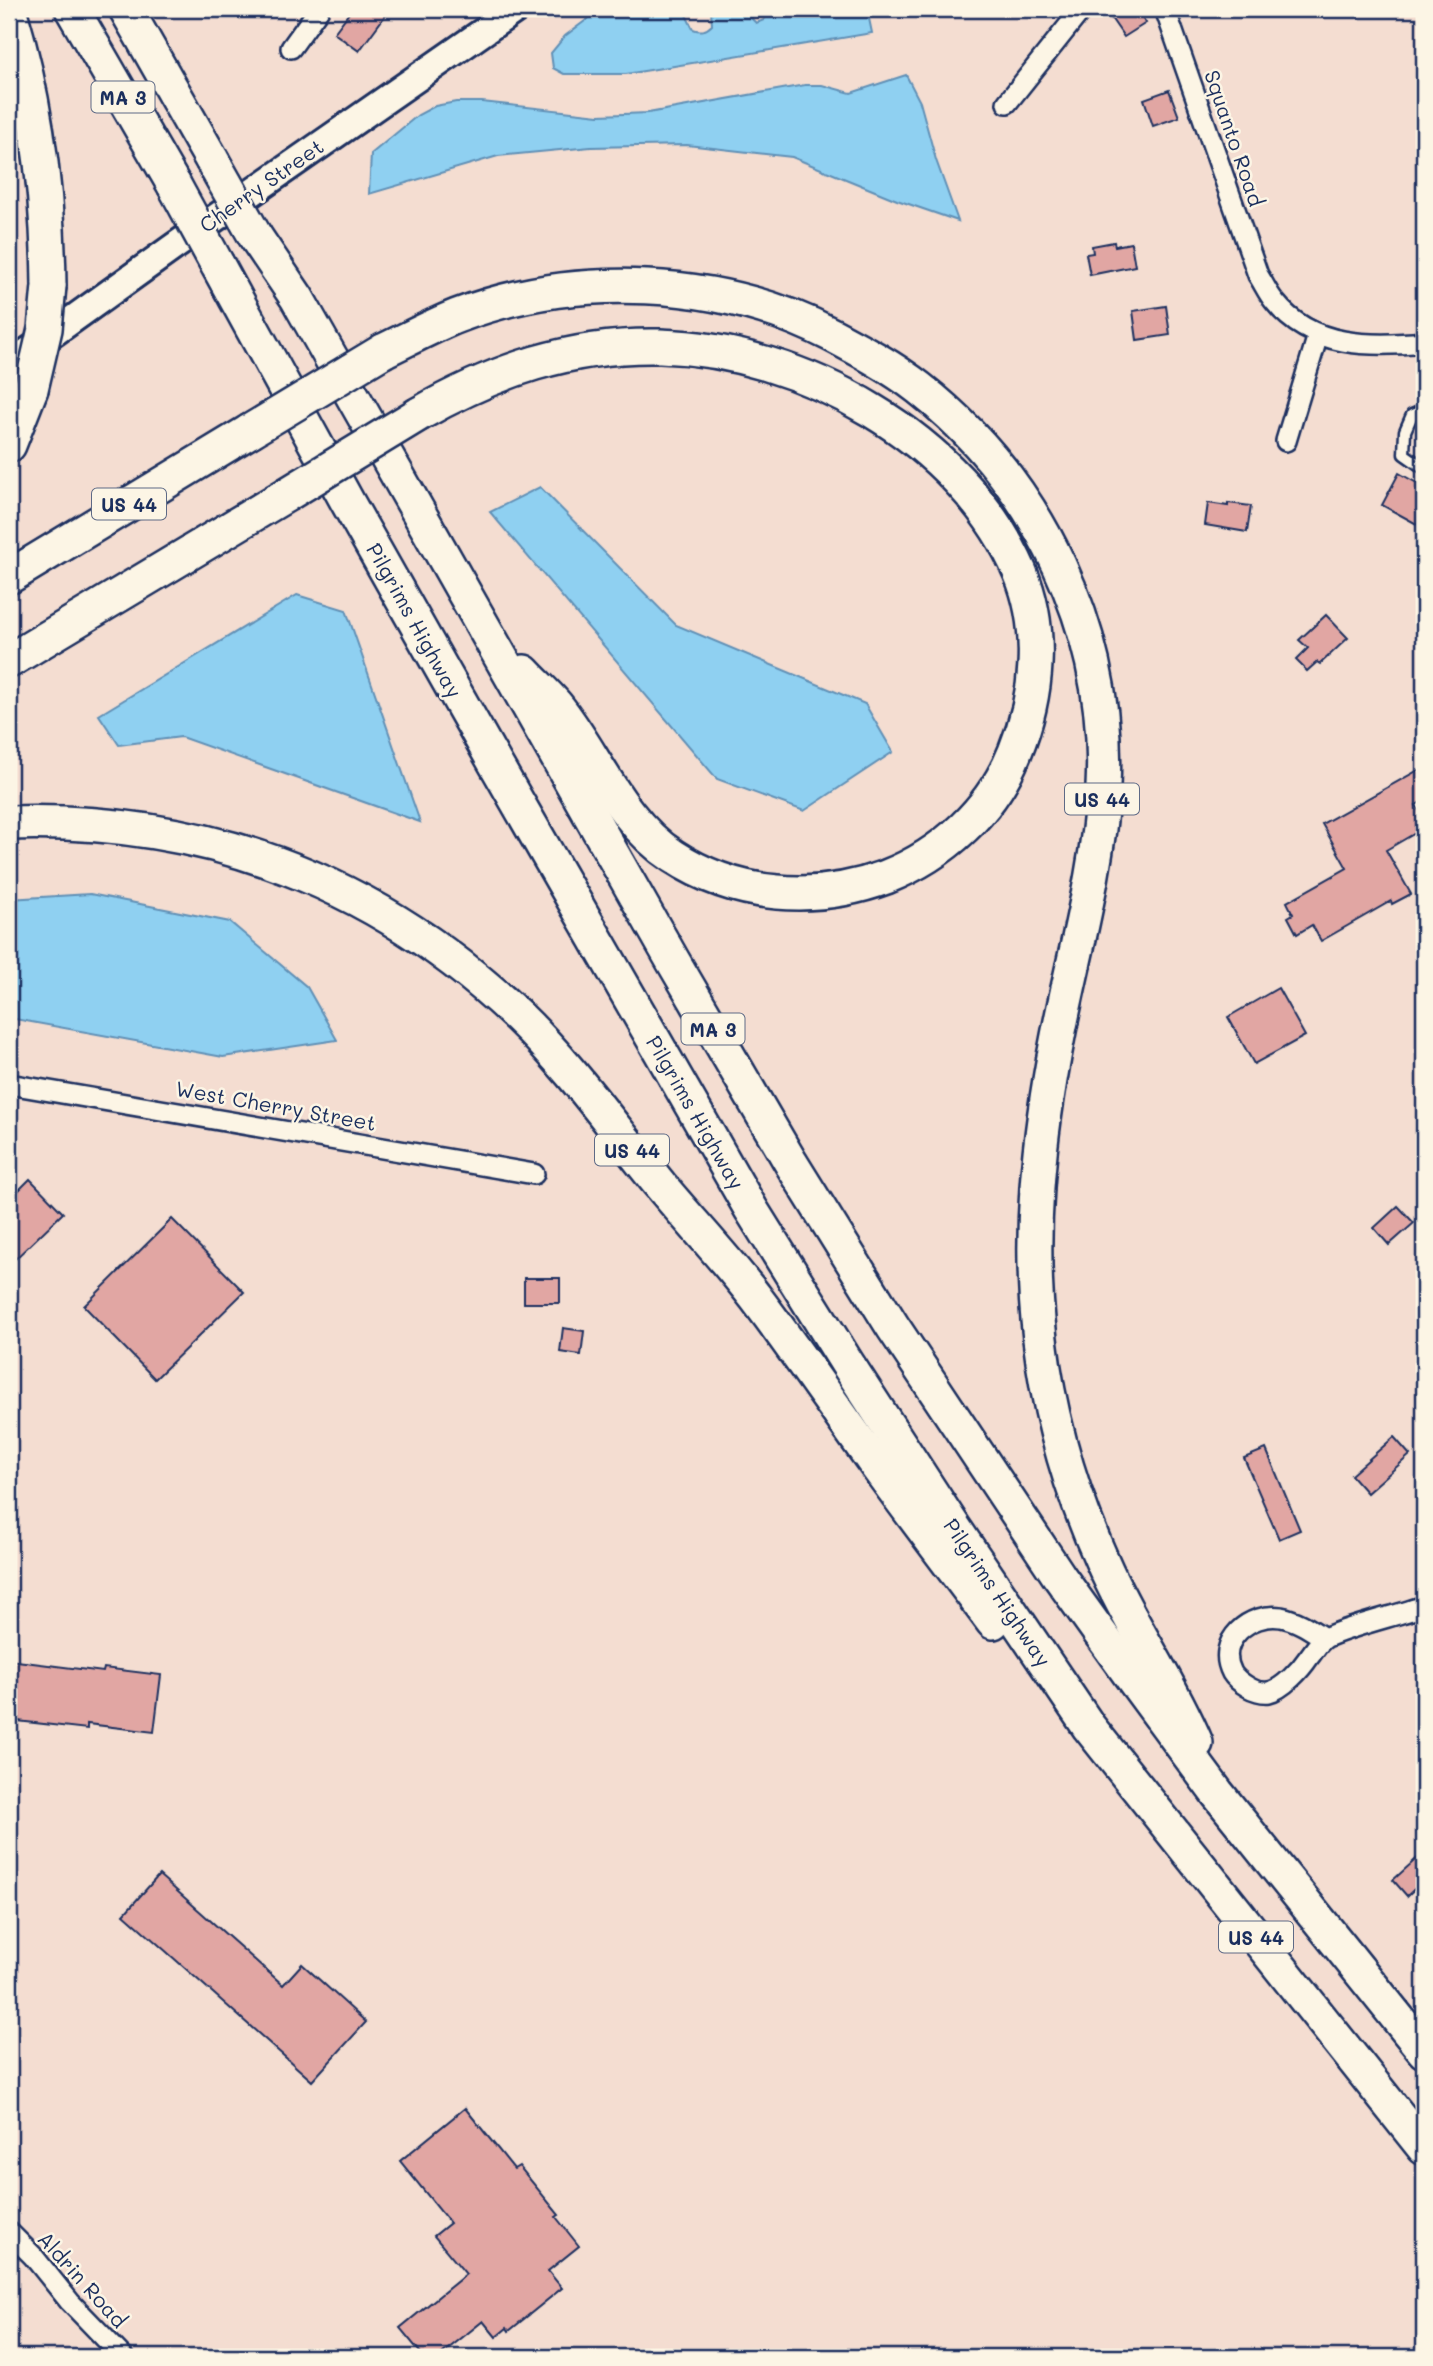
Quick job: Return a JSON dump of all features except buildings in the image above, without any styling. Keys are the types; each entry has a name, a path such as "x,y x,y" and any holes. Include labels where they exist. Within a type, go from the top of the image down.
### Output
{"highway":[{"path":"9,9 24,70 48,230 45,329 31,389 9,445"},
{"name":"Pilgrims Highway","path":"72,9 174,185 435,657 751,1209 869,1397 1089,1727 1424,2148"},
{"name":"MA 3","path":"126,9 254,236 297,298 673,961 791,1163 886,1315 1059,1576 1217,1793"},
{"name":"US 44","path":"9,578 383,351 460,315 498,303 588,288 677,290 724,297 775,310 821,329 872,356 917,386 985,450 1043,531 1079,611 1092,662 1104,738 1099,829 1057,1042 1038,1157 1034,1224 1036,1292 1048,1395 1060,1444 1080,1507 1103,1565 1155,1665 1178,1700 1217,1793 1424,2051"},
{"path":"9,661 462,389 525,365 562,355 634,346 690,349 772,366 852,398 891,423 927,452 980,506 1001,537 1020,573 1029,603 1035,669 1031,702 1023,733 1010,764 979,812 949,842 926,858 872,882 846,889 796,894 741,886 710,876 669,854 631,814 556,705 491,638"},
{"name":"US 44","path":"9,824 51,822 141,829 229,846 323,881 395,920 472,974 521,1019 561,1062 754,1296 1006,1640 1089,1727"}],"main road":[{"name":"Cherry Street","path":"9,365 516,9"}],"street":[{"path":"290,48 319,9"},
{"path":"1007,103 1082,9"},
{"name":"Squanto Road","path":"1165,9 1222,177 1263,281 1275,303 1303,327 1318,335"},
{"path":"1286,441 1318,335 1342,342 1364,344 1424,342"},
{"name":"West Cherry Street","path":"9,1084 534,1174"},
{"path":"1324,1638 1303,1624 1281,1617 1263,1616 1245,1624 1231,1640 1229,1657 1232,1673 1254,1690 1268,1692 1302,1667 1324,1638 1424,1606"},
{"name":"Aldrin Road","path":"9,2232 123,2357"}],"lane":[{"path":"1424,410 1412,415 1405,431 1404,454 1424,468"}],"water":[{"path":"601,9 683,9 693,29 701,31 712,25 711,9 750,9 752,19 756,23 764,20 768,9 791,9 798,12 802,9 867,9 872,33 626,74 564,74 553,68 551,53 565,36"},
{"path":"906,75 920,102 936,160 958,221 897,200 792,157 687,145 591,147 498,156 369,194 371,154 418,115 435,106 456,102 482,102 599,115 648,113 805,85 822,85 851,93"},
{"path":"540,487 676,625 865,704 893,752 804,811 717,779 490,512"},
{"path":"297,595 346,610 420,822 181,737 119,745 99,715"},
{"path":"90,894 230,922 307,987 337,1040 223,1057 9,1018 9,899"}]}
